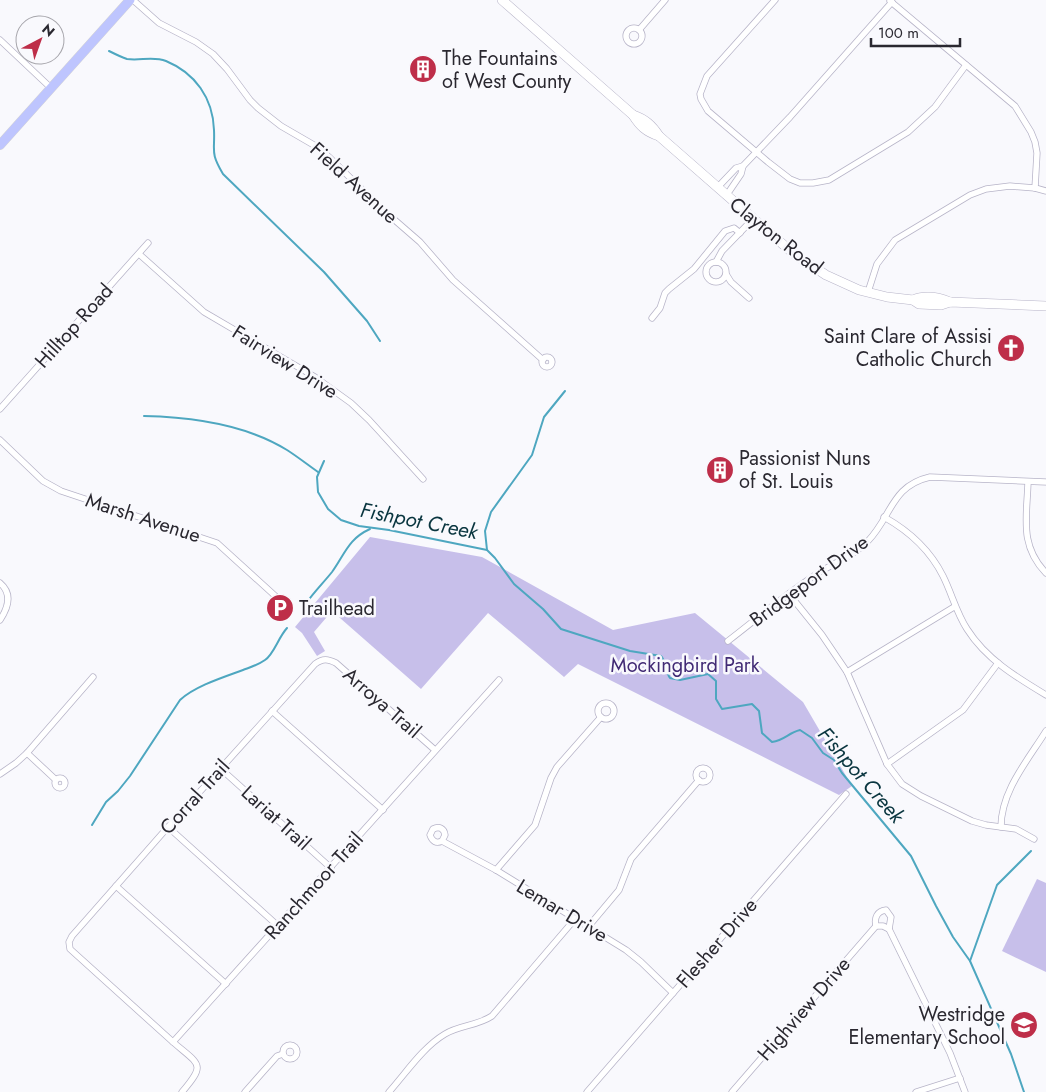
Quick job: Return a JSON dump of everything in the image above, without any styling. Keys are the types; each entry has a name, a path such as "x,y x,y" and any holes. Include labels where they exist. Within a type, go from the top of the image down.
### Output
{"main road":[{"path":"0,145 132,0"},
{"name":"Clayton Road","path":"502,0 633,115 649,133 659,136 794,254 836,281 887,297 913,300 919,304 941,305 950,302 1046,306"}],"street":[{"name":"Field Avenue","path":"132,0 159,23 206,48 221,62 254,104 282,126 314,145 329,157 376,204 420,242 453,280 543,360"},
{"path":"639,30 665,0"},
{"path":"775,0 706,76 701,99 708,111 780,172 800,183 829,180 916,126 935,107 966,65"},
{"path":"717,188 736,168 743,166 790,117 891,1 1011,102 1031,132 1037,153 1035,188"},
{"path":"0,40 52,88"},
{"path":"726,196 742,174 743,166"},
{"path":"868,292 877,264 895,240 970,195 986,189 1010,186 1046,191"},
{"path":"726,274 720,281 714,281 707,272 708,266 716,262 722,252 753,219"},
{"path":"652,318 660,308 666,293 694,269 725,231 734,228 740,233"},
{"name":"Hilltop Road","path":"0,409 148,243"},
{"name":"Fairview Drive","path":"139,254 204,312 307,372 351,403 423,479"},
{"path":"716,262 724,265 726,274 731,282 750,298"},
{"name":"Marsh Avenue","path":"0,440 43,481 61,491 216,543 283,603"},
{"name":"Bridgeport Drive","path":"728,641 819,572 867,543 896,497 902,490 916,481 925,478 1046,482"},
{"path":"1028,482 1028,544 1034,559 1046,573"},
{"path":"884,517 910,534 927,552 944,577 954,606 967,630 998,663 1046,695"},
{"path":"0,583 4,587 9,599 8,606 0,620"},
{"path":"789,594 828,643 847,672 887,764 902,784 972,821 1016,829 1034,839"},
{"path":"847,672 954,606"},
{"name":"Corral Trail","path":"173,1042 70,949 69,942 72,936 272,711 316,664 326,659"},
{"name":"Arroya Trail","path":"326,659 336,663 435,750"},
{"path":"887,764 963,710 998,663"},
{"path":"0,774 27,753 93,677"},
{"name":"Ranchmoor Trail","path":"173,1042 499,680"},
{"path":"272,711 383,810"},
{"path":"496,870 535,825 551,778 557,767 601,717"},
{"path":"1001,827 1001,815 1008,792 1046,731"},
{"path":"27,753 56,780"},
{"name":"Lariat Trail","path":"220,769 330,868"},
{"path":"588,927 619,890 631,859 699,780"},
{"name":"Flesher Drive","path":"587,1092 846,794"},
{"path":"168,827 277,925"},
{"name":"Lemar Drive","path":"442,841 496,870 626,950 673,993"},
{"path":"116,886 226,984"},
{"name":"Highview Drive","path":"733,1092 876,926 877,915 881,911 886,910 891,917 889,929 950,1053 965,1092"},
{"path":"389,1092 436,1040 446,1033 480,1023 492,1016 575,919"},
{"path":"876,926 883,926 889,929"},
{"path":"173,1042 195,1062 198,1069 197,1074 182,1092"},
{"path":"245,1092 277,1056 283,1054"},
{"path":"916,1092 960,1078"}],"green space":[{"name":"Mockingbird Park","path":"370,537 482,557 613,630 695,613 803,702 852,786 839,795 578,664 564,677 488,613 421,689 332,611 314,632 325,651 317,656 302,633 295,627"},
{"path":"1037,879 1046,883 1046,972 1002,951"}],"waterway":[{"name":"Fishpot Creek","path":"109,51 127,59 166,61 186,72 194,80 206,97 210,107 213,118 215,156 223,174 324,272 367,321 380,341"},
{"path":"487,550 485,531 491,512 532,455 544,417 565,391"},
{"path":"144,416 199,420 236,428 271,441 318,472"},
{"name":"Fishpot Creek","path":"324,461 317,477 318,492 328,509 341,520 359,526 389,530 487,550 514,584 543,609 561,629 630,651 661,656 670,678 680,680 708,674 716,681 716,699 722,709 752,704 759,711 762,733 772,742 800,730 812,738 823,753 834,760 842,773 911,856 953,937 970,961 1011,1054 1024,1092"},
{"path":"307,602 332,572 352,542 370,529"},
{"path":"92,825 106,802 130,776 180,700 202,686 265,660 271,654 287,628"},
{"path":"970,961 997,885 1031,851"}],"place":[{"name":"The Fountains of West County","path":"423,69"},
{"name":"Saint Clare of Assisi Catholic Church","path":"1011,348"},
{"name":"Passionist Nuns of St. Louis","path":"720,470"},
{"name":"Trailhead","path":"280,608"},
{"name":"Westridge Elementary School","path":"1024,1025"}]}
